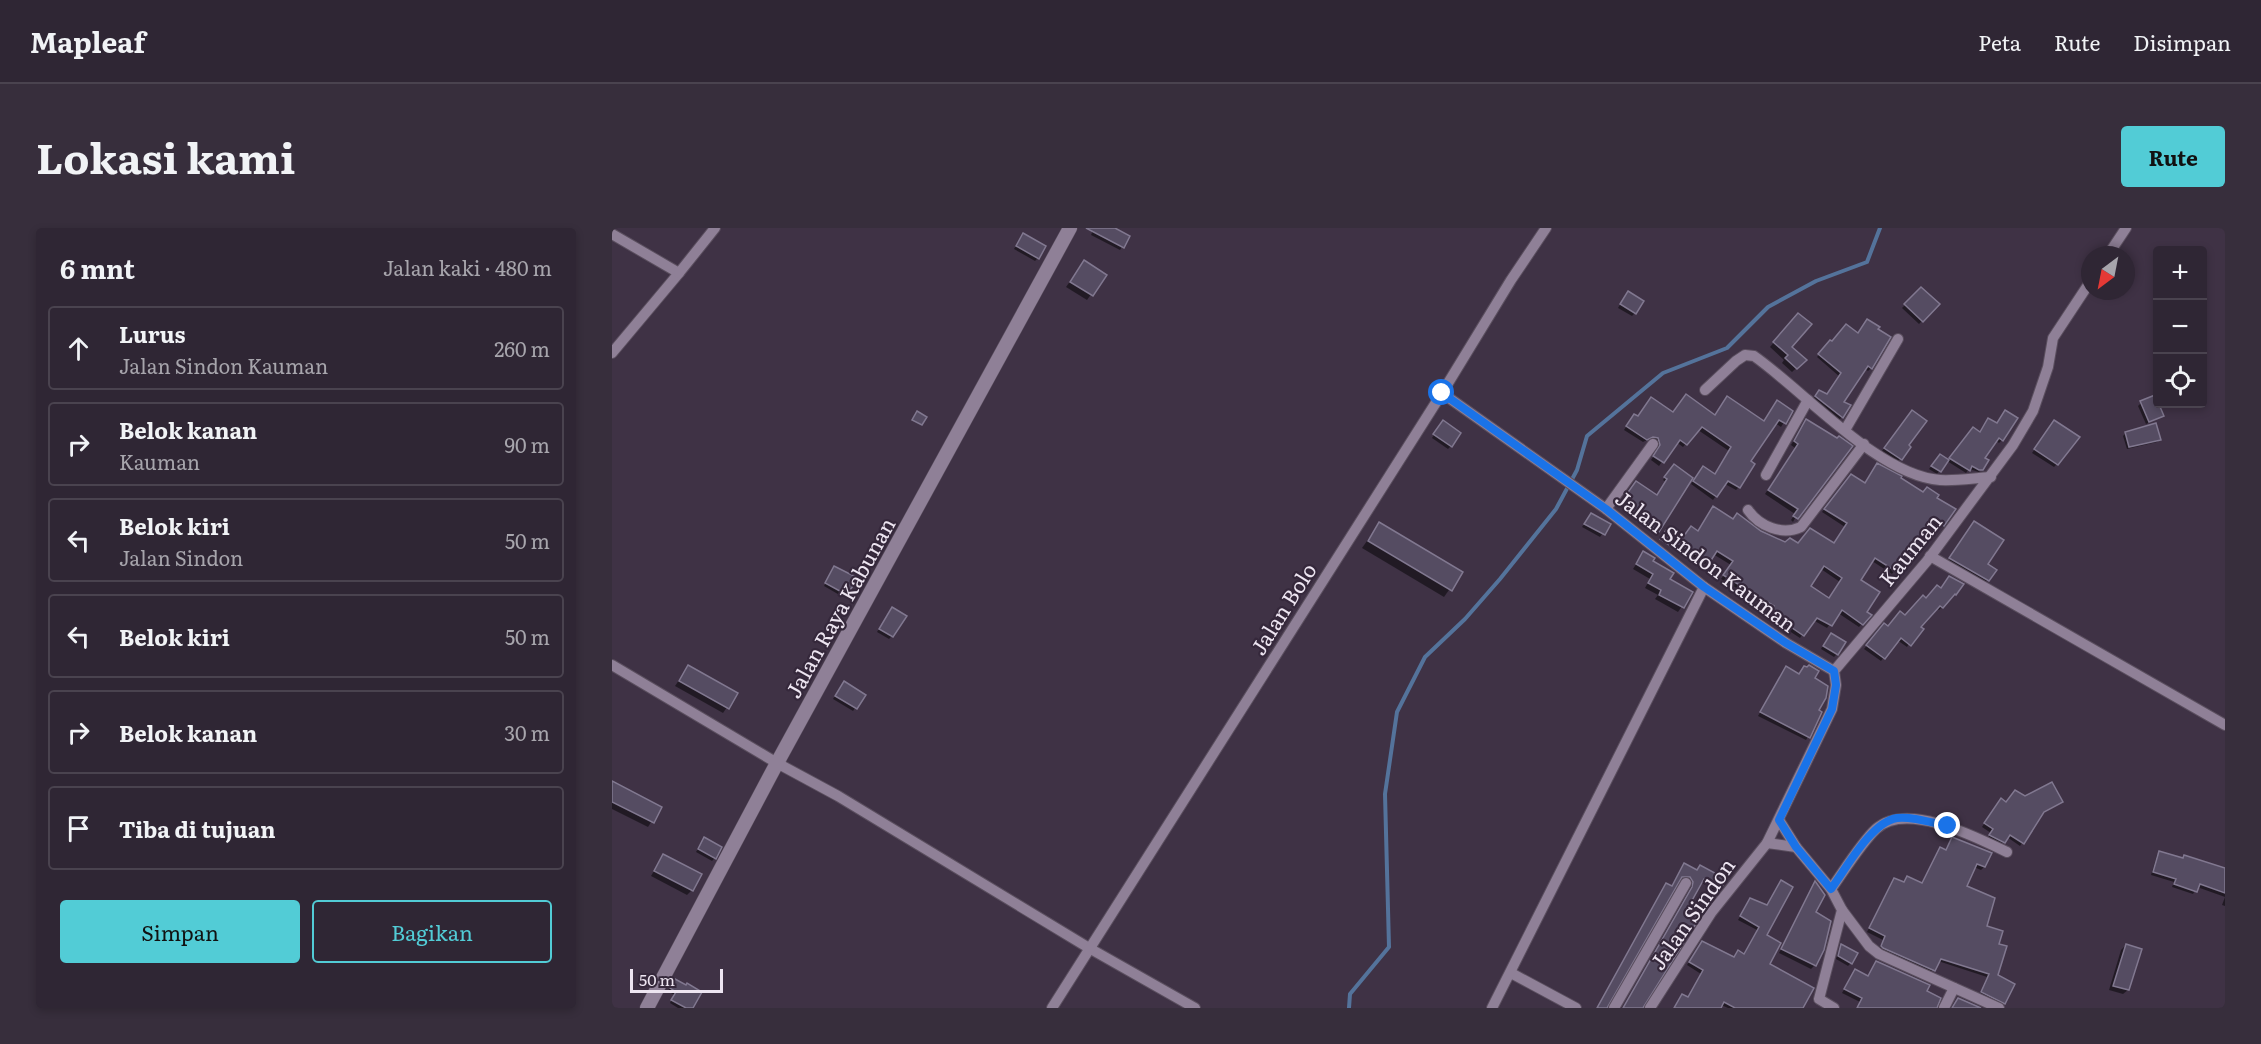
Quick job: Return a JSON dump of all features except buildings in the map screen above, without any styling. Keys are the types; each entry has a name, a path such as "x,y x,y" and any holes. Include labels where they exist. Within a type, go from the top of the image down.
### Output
{"street":[{"path":"612,352 715,228"},
{"name":"Jalan Raya Kabunan","path":"647,1008 777,763 1070,228"},
{"name":"Jalan Bolo","path":"1052,1008 1546,228"},
{"path":"2114,246 2126,228"},
{"path":"612,234 679,273"},
{"name":"Kauman","path":"1834,671 1930,556 1991,477 2033,411 2048,367 2053,338 2081,296"},
{"path":"1845,430 1898,339"},
{"path":"1705,390 1736,361 1745,355 1754,356 1845,430 1910,472 1939,480 1991,477"},
{"name":"Jalan Sindon Kauman","path":"1442,393 1579,489 1704,587 1786,643 1834,671"},
{"path":"1766,475 1808,400"},
{"path":"1606,509 1653,444"},
{"path":"1748,510 1753,518 1776,530 1792,532 1801,527 1864,444"},
{"path":"1930,556 2225,725"},
{"path":"1492,1008 1704,587"},
{"path":"612,665 777,763 838,796 1089,948 1195,1008"},
{"path":"1796,847 1767,843 1832,709 1836,685 1834,671"},
{"path":"1831,889 1875,829 1898,818 1962,830 2007,852"},
{"path":"1779,820 1796,847 1831,889 1842,910 1869,946 1879,954 1999,1008"},
{"name":"Jalan Sindon","path":"1650,1008 1711,913 1767,843"},
{"path":"1614,1008 1686,883"},
{"path":"1834,1008 1817,1003 1842,910"},
{"path":"1511,973 1576,1008"},
{"path":"1944,1008 1954,988"}],"waterway":[{"path":"1349,1008 1350,994 1389,947 1385,794 1397,712 1425,657 1465,619 1556,509 1577,470 1587,436 1663,373 1727,348 1768,307 1816,281 1867,262 1880,228"}],"route":[{"path":"1442,393 1606,509 1704,587 1786,643 1834,671 1836,685 1832,709 1779,820 1796,847 1831,889 1875,829 1886,822 1898,818 1948,826"}]}
